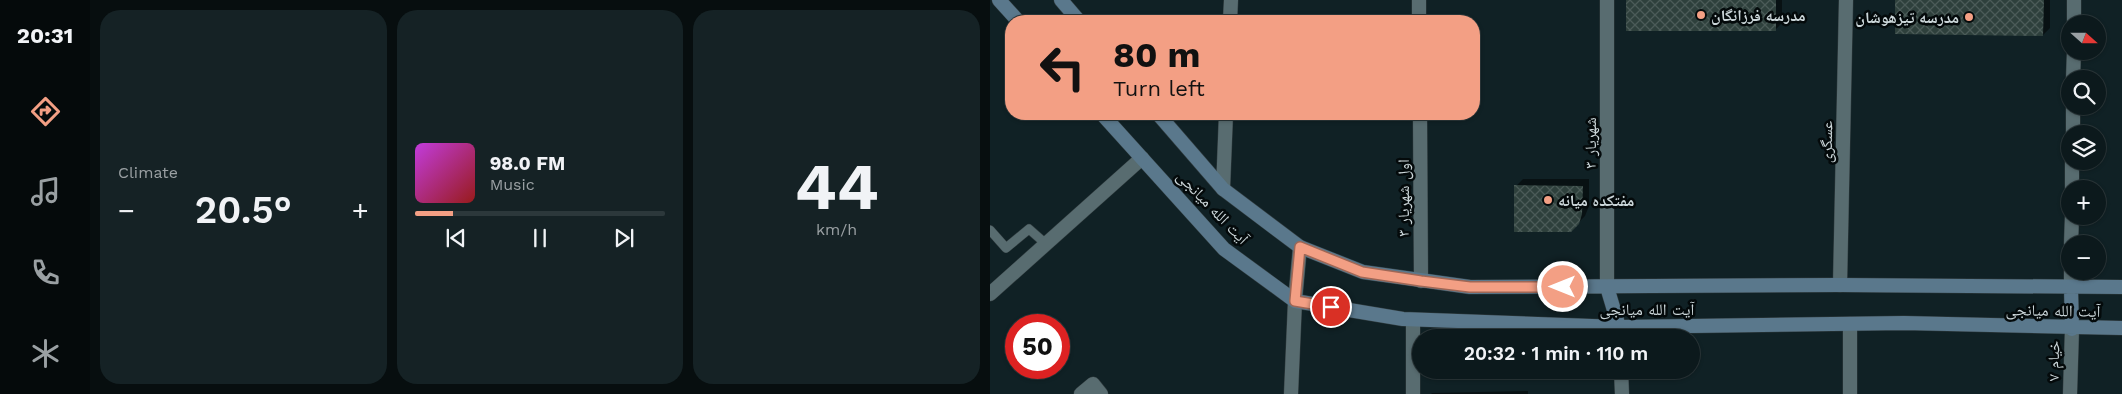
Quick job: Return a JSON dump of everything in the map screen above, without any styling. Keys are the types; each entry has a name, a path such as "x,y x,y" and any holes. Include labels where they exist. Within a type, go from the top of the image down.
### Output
{"main road":[{"path":"999,0 1013,15"},
{"path":"1061,0 1074,15"},
{"name":"آیت الله میانجی","path":"1107,120 1224,249 1295,301 1413,320 1568,329"},
{"name":"آیت الله میانجی","path":"1163,120 1222,189 1300,247 1362,272 1470,287 1840,285 2122,287"},
{"path":"1607,287 1618,329"},
{"path":"2071,288 2072,328"},
{"name":"آیت الله میانجی","path":"1700,329 1904,323 2122,328"}],"street":[{"path":"1230,15 1231,0"},
{"path":"1419,0 1419,15"},
{"name":"شهریار ۳","path":"1607,0 1607,287"},
{"name":"عسگری","path":"1840,285 1846,0"},
{"path":"2074,0 2074,15"},
{"path":"1222,189 1226,120"},
{"name":"اول شهریار ۳","path":"1420,120 1421,281"},
{"path":"990,294 1142,158"},
{"path":"1291,394 1295,301 1300,247"},
{"path":"2071,280 2071,288"},
{"path":"1413,320 1413,394"},
{"path":"1850,324 1850,394"},
{"name":"خیام ۷","path":"2070,394 2072,328"},
{"path":"1621,379 1622,394"},
{"path":"1081,394 1093,384 1101,394"}],"lane":[{"path":"990,230 1006,248 1029,229 1046,244"}],"building":[{"name":"مدرسه فرزانگان","path":"1626,0 1776,0 1776,31 1626,31"},
{"name":"مدرسه تیزهوشان","path":"1895,0 2044,0 2043,36 1895,34"},
{"name":"مفتکده میانه","path":"1514,185 1583,186 1582,214 1579,224 1571,232 1514,232"}],"place":[{"name":"مدرسه فرزانگان","path":"1701,15"},
{"name":"مدرسه تیزهوشان","path":"1969,17"},
{"name":"مفتکده میانه","path":"1548,200"}],"route":[{"path":"1331,307 1295,301 1300,247 1362,272 1421,281 1470,287 1563,287"}]}
